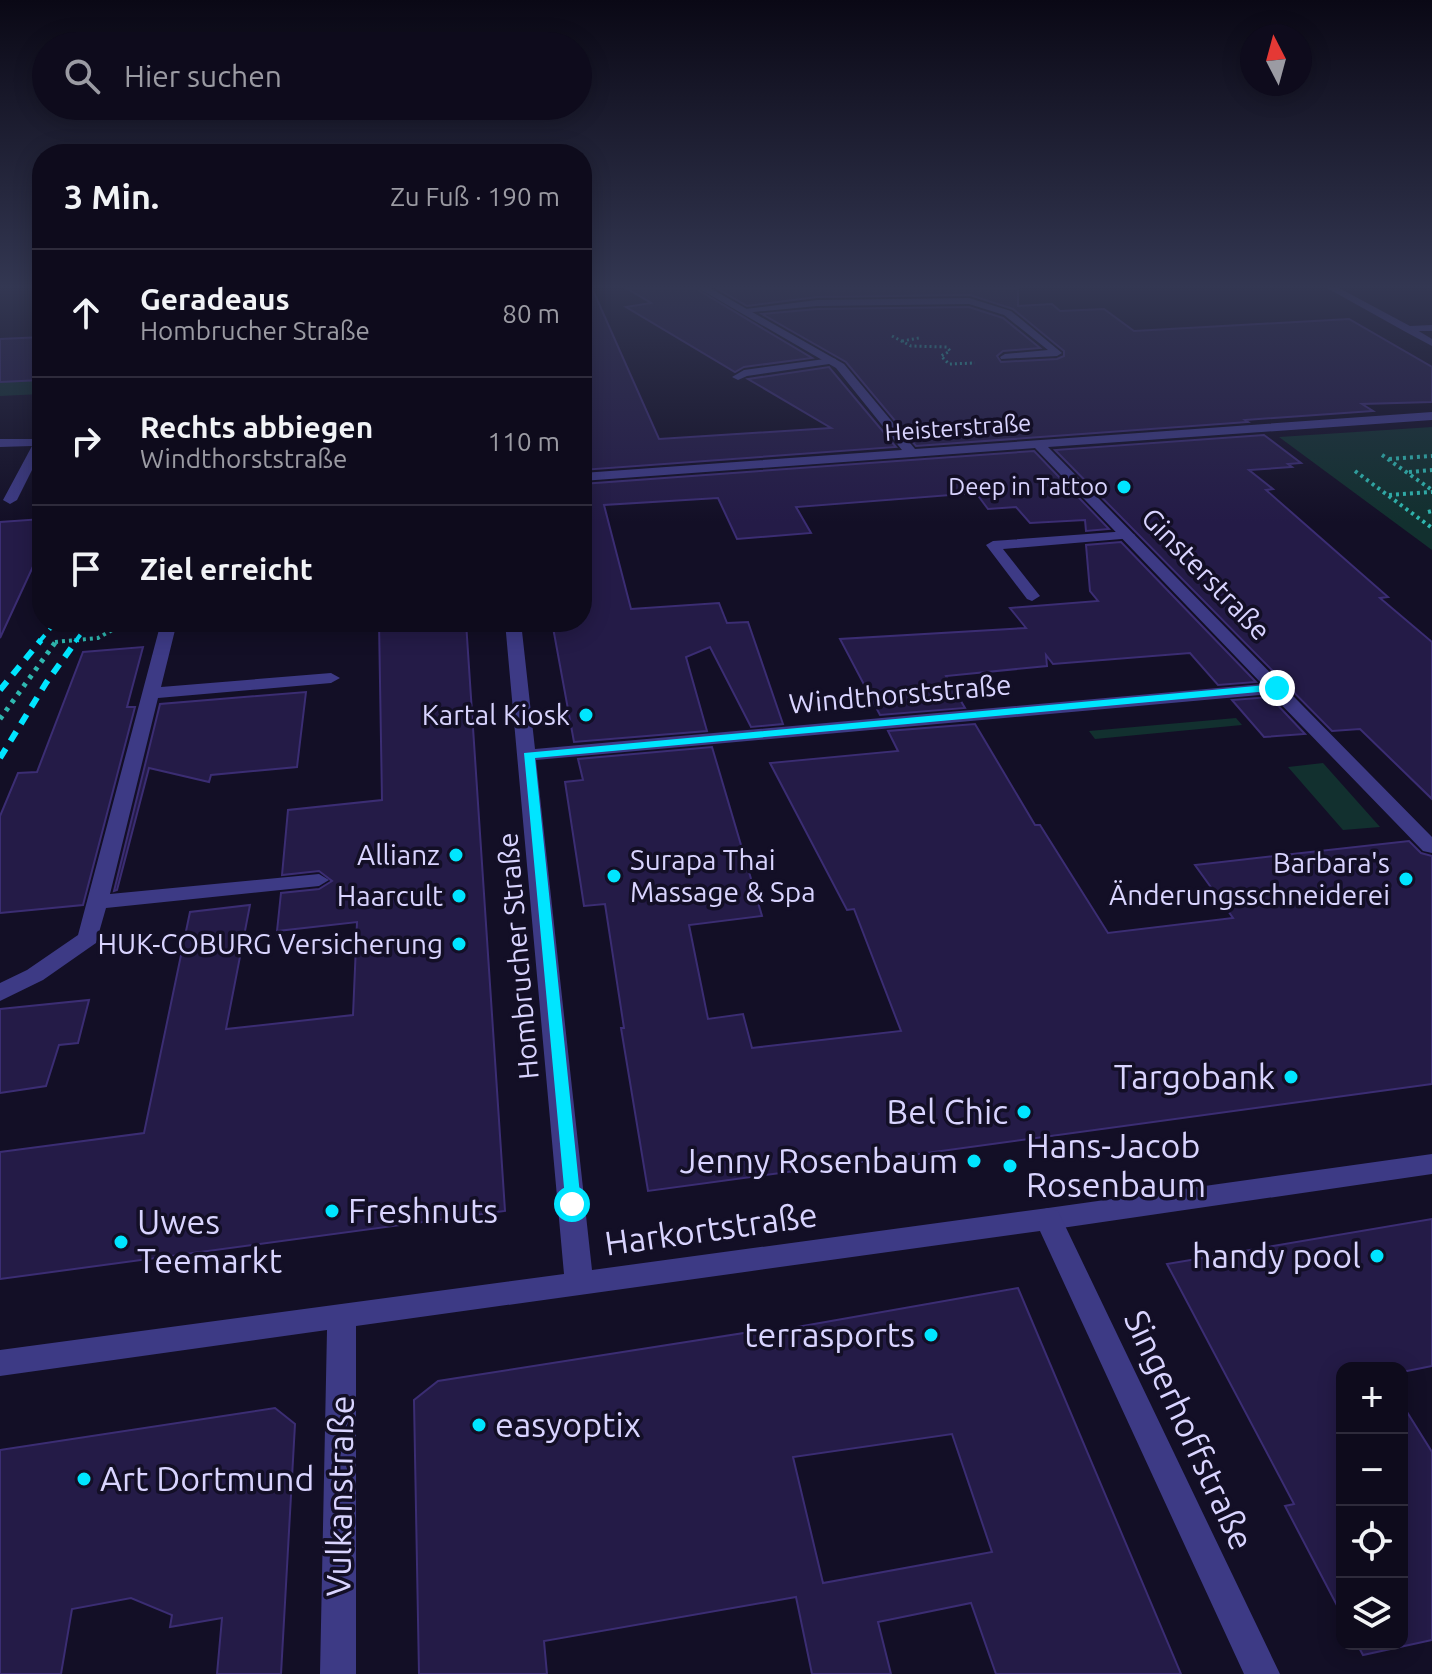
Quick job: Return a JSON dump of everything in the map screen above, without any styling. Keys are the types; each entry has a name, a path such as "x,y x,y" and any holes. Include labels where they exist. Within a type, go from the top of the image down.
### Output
{"street":[{"path":"738,377 794,366"},
{"path":"840,366 911,453"},
{"name":"Heisterstraße","path":"592,476 1432,416"},
{"path":"0,443 32,442"},
{"name":"Ginsterstraße","path":"1038,444 1431,848"},
{"path":"10,500 32,457"},
{"path":"1032,596 993,545 1128,535"},
{"path":"0,993 35,975 88,938 166,632"},
{"name":"Hombrucher Straße","path":"514,632 529,755 579,1284"},
{"path":"151,693 331,678"},
{"name":"Windthorststraße","path":"529,755 1277,688"},
{"path":"97,902 319,880"},
{"name":"Harkortstraße","path":"0,1363 1432,1164"},
{"name":"Singerhoffstraße","path":"1048,1219 1262,1674"},
{"name":"Vulkanstraße","path":"338,1674 342,1317"}],"path":[{"path":"1379,453 1432,491"},
{"path":"1388,459 1432,456"},
{"path":"1407,472 1432,470"},
{"path":"1355,471 1432,528"},
{"path":"1388,495 1432,491"},
{"path":"0,719 57,640 98,638 108,632"}],"green space":[{"path":"32,380 32,394 0,396 0,382"},
{"path":"1432,427 1432,550 1279,437"},
{"path":"1236,718 1242,725 1095,739 1089,731"},
{"path":"1323,763 1380,827 1343,830 1288,767"}],"building":[{"path":"0,366 32,366 32,380 0,382"},
{"path":"592,366 627,366 659,439 831,428 748,379 829,367 896,447 592,469"},
{"path":"725,366 751,366 744,367 735,372"},
{"path":"849,366 1432,367 1432,402 1362,404 1373,411 1245,420 1248,422 916,446"},
{"path":"1264,435 1301,463 1288,464 1292,467 1249,470 1273,489 1266,490 1388,597 1380,598 1432,642 1432,799 1360,729 1332,731 1055,450"},
{"path":"1034,451 1109,529 1086,531 1085,520 1030,523 1016,507 988,509 976,493 796,507 811,533 737,539 718,498 604,505 631,609 719,603 727,623 748,622 783,724 751,727 710,647 686,657 707,731 574,742 554,632 592,632 592,483"},
{"path":"32,520 32,569 0,638 0,522"},
{"path":"1121,542 1256,682 1218,685 1190,653 1053,664 1046,655 1047,666 946,676 965,708 880,715 840,639 1026,628 1010,608 1098,601 1090,591 1086,545"},
{"path":"379,632 467,632 505,1211 0,1279 0,1152 144,1133 190,912 250,905 226,1029 353,1015 357,922 277,931 281,893 319,889 332,881 319,871 282,875 288,810 382,800"},
{"path":"143,647 127,707 135,707 83,905 0,913 0,816 18,773 37,772 83,652"},
{"path":"306,692 297,767 211,775 209,782 149,768 117,890 114,891 160,704"},
{"path":"1270,697 1305,734 1264,737 1232,700"},
{"path":"975,724 1035,825 1040,825 1108,933 1233,918 1195,865 1409,841 1421,853 1432,856 1432,1084 648,1191 621,1028 624,1028 605,904 584,906 565,782 583,780 578,759 712,747 762,916 689,925 708,1019 743,1014 752,1048 901,1031 854,909 847,910 770,763 898,751 888,731"},
{"path":"89,1000 78,1043 59,1045 46,1086 0,1093 0,1009"},
{"path":"1432,1219 1432,1366 1408,1371 1408,1362 1336,1362 1336,1604 1285,1506 1294,1504 1167,1264"},
{"path":"1018,1288 1181,1674 996,1674 971,1603 878,1622 891,1674 812,1674 796,1597 544,1641 547,1674 419,1674 414,1400 438,1381 763,1330 763,1333","holes":["952,1434 992,1552 823,1583 793,1457"]},
{"path":"275,1408 295,1424 281,1674 217,1674 222,1618 170,1627 172,1615 131,1598 72,1609 61,1674 0,1674 0,1450"},
{"path":"1408,1414 1432,1452 1432,1640 1408,1645"},
{"path":"1360,1650 1386,1650 1363,1655"}],"railway":[{"path":"39,642 48,632"},
{"path":"75,642 82,632"},
{"path":"0,690 41,640"},
{"path":"0,758 46,683 77,640"}],"place":[{"name":"Deep in Tattoo","path":"1124,487"},
{"name":"Kartal Kiosk","path":"586,715"},
{"name":"Allianz","path":"456,855"},
{"name":"Surapa Thai Massage & Spa","path":"614,876"},
{"name":"Barbara's Änderungsschneiderei","path":"1406,879"},
{"name":"Haarcult","path":"459,896"},
{"name":"HUK-COBURG Versicherung","path":"459,944"},
{"name":"Targobank","path":"1291,1077"},
{"name":"Bel Chic","path":"1024,1112"},
{"name":"Jenny Rosenbaum","path":"974,1161"},
{"name":"Hans-Jacob Rosenbaum","path":"1010,1166"},
{"name":"Freshnuts","path":"332,1211"},
{"name":"Uwes Teemarkt","path":"121,1242"},
{"name":"handy pool","path":"1377,1256"},
{"name":"terrasports","path":"931,1335"},
{"name":"easyoptix","path":"479,1425"},
{"name":"Art Dortmund","path":"84,1479"}],"route":[{"path":"572,1204 529,755 1277,688"}]}
